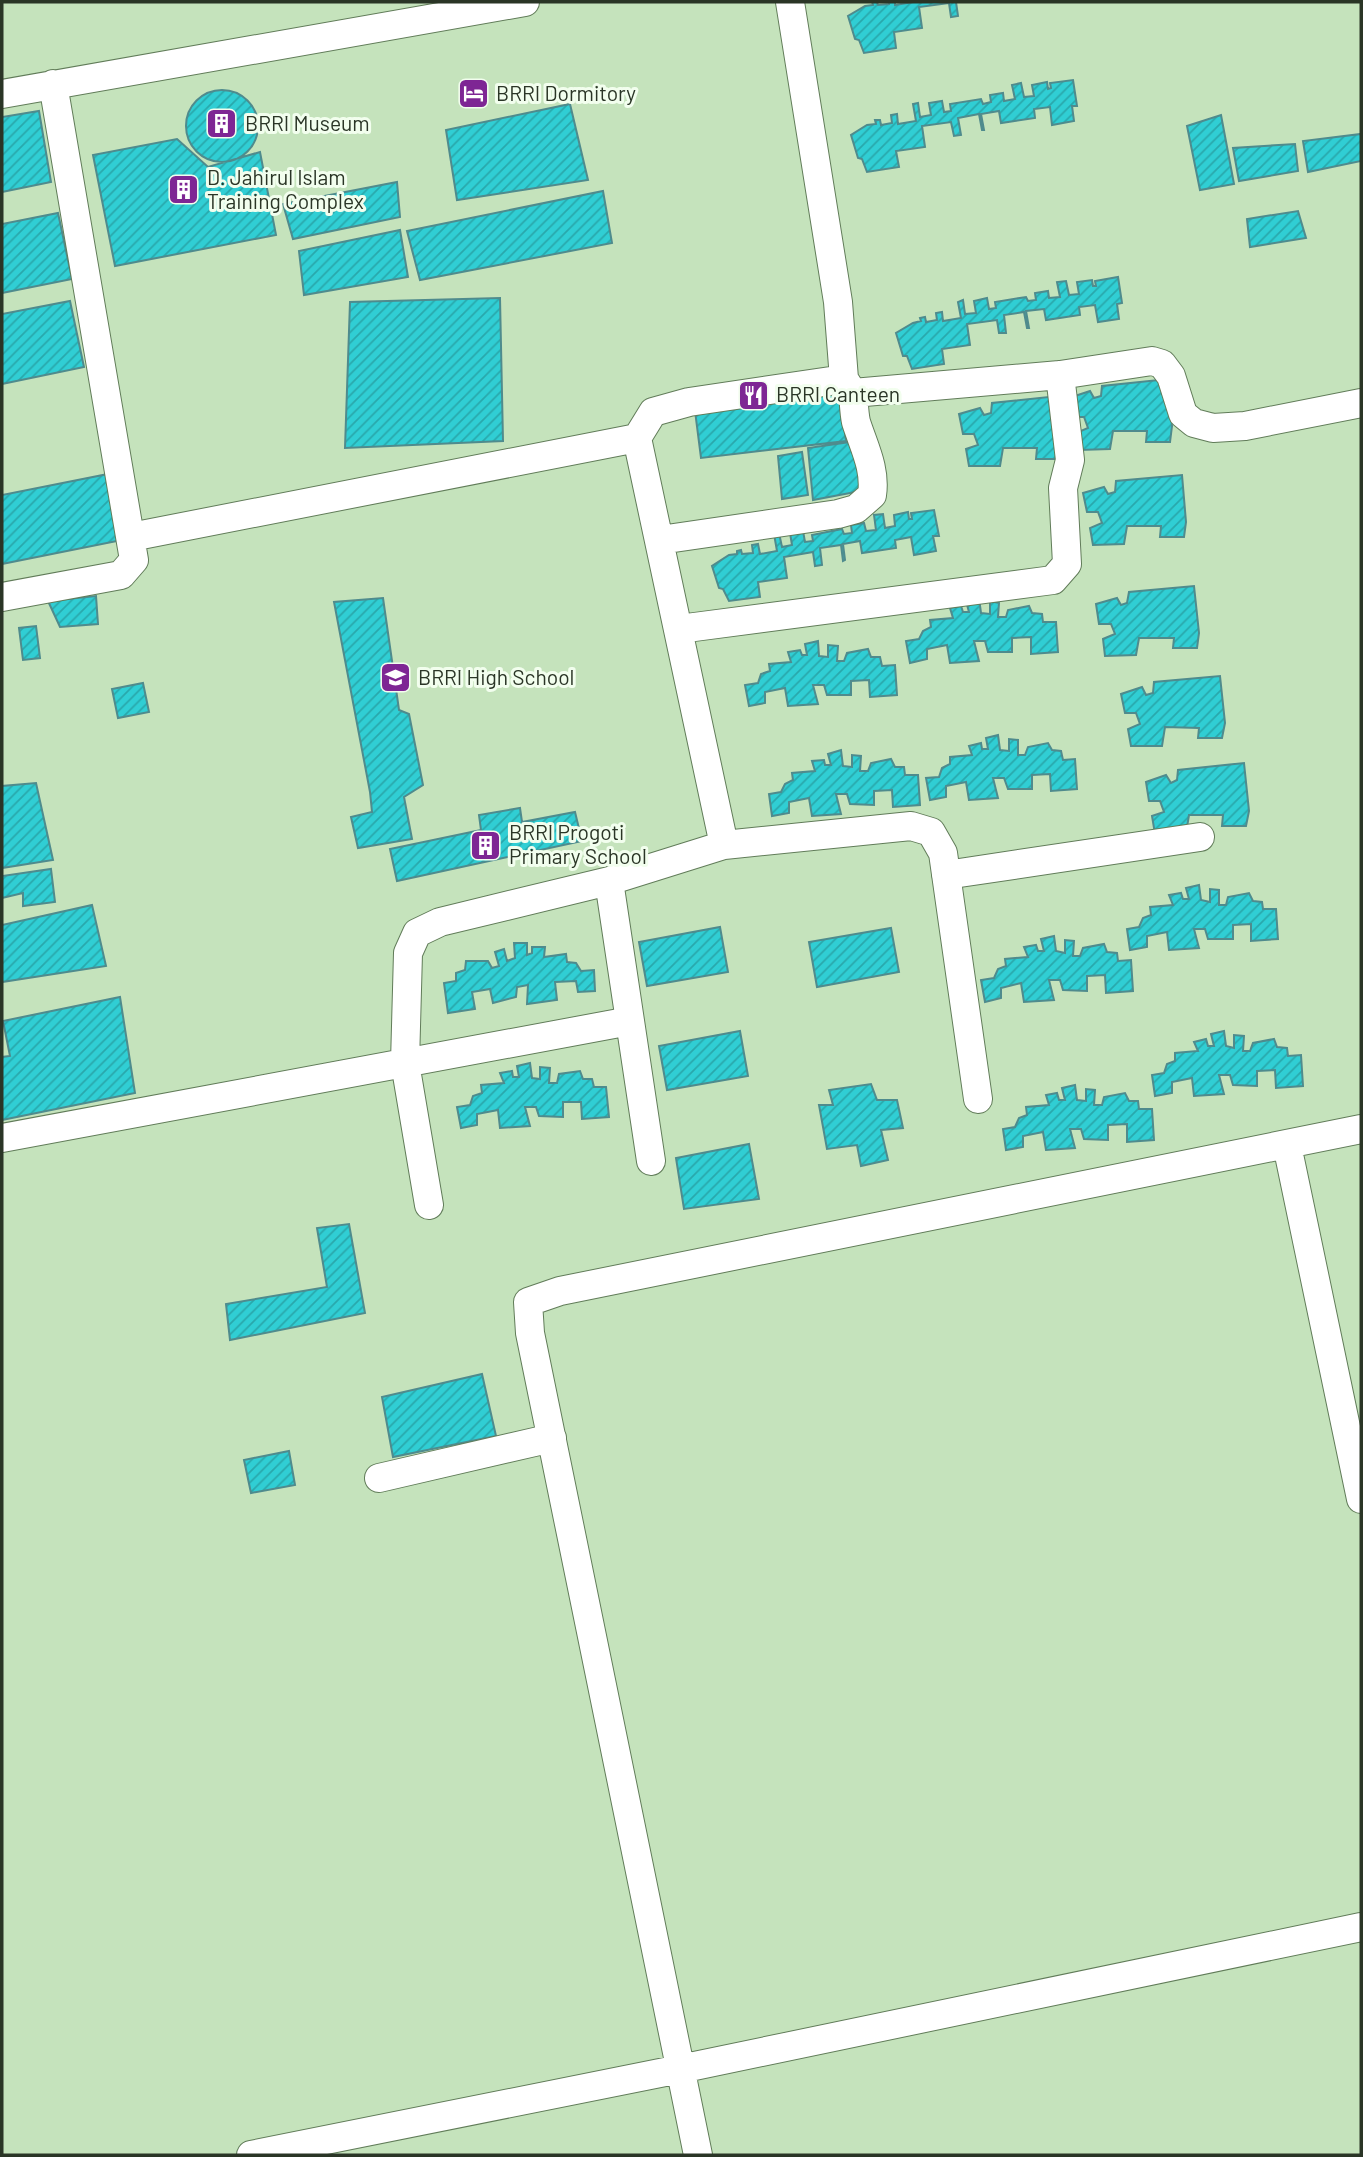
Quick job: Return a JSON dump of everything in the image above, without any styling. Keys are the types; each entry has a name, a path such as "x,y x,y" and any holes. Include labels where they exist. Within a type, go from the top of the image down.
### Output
{"street":[{"path":"2,94 525,2"},
{"path":"660,540 838,514 856,509 872,495 874,480 867,450 855,419 849,386 790,2"},
{"path":"2,597 121,575 134,560 53,84"},
{"path":"724,845 638,438 653,412 689,402 849,386 1060,375 1152,360 1162,364 1171,376 1183,414 1194,423 1213,428 1245,426 1361,403"},
{"path":"679,629 1053,580 1067,564 1063,488 1070,460 1060,375"},
{"path":"131,537 638,438"},
{"path":"429,1205 405,1063 408,953 417,933 440,922 609,881 724,845 911,826 931,832 943,853 978,1099"},
{"path":"946,875 1200,837"},
{"path":"609,881 652,1161"},
{"path":"2,1138 630,1021"},
{"path":"698,2155 530,1333 528,1302 560,1291 1361,1129"},
{"path":"1287,1145 1361,1499"},
{"path":"379,1478 552,1438"},
{"path":"251,2155 1361,1927"}],"building":[{"path":"872,2 877,2 878,5 895,2 895,5 913,2 956,2 958,16 951,17 949,3 919,7 922,28 894,32 896,48 864,53 859,40 855,39 848,16 865,6 873,5"},
{"path":"1073,80 1077,106 1072,106 1074,121 1052,125 1050,107 1034,109 1035,118 1001,123 999,111 981,114 984,130 979,114 958,118 961,135 954,136 951,122 922,126 925,147 896,151 899,167 867,172 862,159 858,158 851,135 867,125 876,124 875,120 880,120 881,125 892,123 891,115 897,114 898,124 916,121 913,104 918,103 920,117 931,115 929,103 942,101 944,112 951,111 950,104 981,99 983,104 991,102 990,95 1003,93 1004,101 1015,99 1012,85 1021,83 1024,97 1034,96 1032,85 1047,82 1048,89 1051,88 1050,83"},
{"name":"BRRI Museum","path":"222,90 242,96 252,106 258,126 252,146 242,156 222,162 202,156 192,146 186,126 192,106 202,96"},
{"path":"570,104 588,180 457,200 446,130"},
{"path":"39,111 51,182 2,192 2,117"},
{"path":"1221,115 1234,184 1200,190 1187,126"},
{"path":"1361,134 1361,161 1308,172 1303,141"},
{"name":"D. Jahirul Islam Training Complex","path":"177,139 208,167 260,152 276,235 115,266 93,155"},
{"path":"1295,144 1298,171 1239,181 1233,148"},
{"path":"397,182 400,217 293,239 283,204"},
{"path":"603,191 612,243 420,280 407,231"},
{"path":"1298,211 1306,238 1250,247 1247,219"},
{"path":"58,213 72,279 2,293 2,224"},
{"path":"400,230 408,277 304,295 299,251"},
{"path":"1118,277 1122,303 1117,304 1119,319 1098,322 1095,305 1079,307 1080,315 1046,320 1044,309 1026,311 1029,328 1024,312 1004,315 1006,333 999,333 997,320 967,324 970,345 942,349 944,364 912,369 907,356 903,356 896,333 921,321 920,318 925,317 926,322 937,320 936,313 942,312 943,321 961,318 958,302 963,300 965,314 976,313 974,301 987,298 989,309 996,308 995,302 1026,297 1028,301 1036,300 1035,293 1048,291 1049,298 1060,297 1057,282 1066,281 1069,295 1079,294 1077,282 1092,280 1093,286 1096,286 1095,281"},
{"path":"500,298 503,441 345,448 350,302"},
{"path":"70,301 84,367 2,384 2,314"},
{"path":"1168,379 1172,426 1170,442 1146,442 1147,431 1113,431 1110,449 1079,450 1076,433 1088,428 1084,417 1073,417 1069,398 1090,391 1094,398 1101,396 1102,386"},
{"path":"839,386 846,441 701,458 694,403"},
{"path":"1058,396 1060,459 1036,459 1037,448 1003,448 1000,466 969,466 966,449 978,445 974,434 963,434 959,414 980,408 984,415 991,413 992,403"},
{"path":"857,441 866,490 813,500 808,448"},
{"path":"802,452 808,495 782,499 778,456"},
{"path":"113,473 127,539 2,564 2,495"},
{"path":"1182,475 1186,522 1184,537 1160,537 1161,526 1127,526 1124,544 1093,545 1090,528 1102,523 1098,512 1087,512 1083,493 1104,487 1108,494 1115,492 1116,481"},
{"path":"934,510 939,536 933,536 936,551 914,555 911,537 895,540 896,548 862,553 860,541 843,544 843,561 841,545 820,548 822,565 815,566 813,552 784,557 787,578 758,582 760,597 729,601 723,589 719,588 712,566 729,555 737,554 737,551 741,550 742,554 753,553 752,545 758,544 760,554 777,551 774,534 779,533 782,547 792,545 790,533 803,531 805,542 813,541 812,535 842,529 844,534 852,533 851,525 864,523 866,531 876,530 874,515 883,514 885,528 895,526 894,515 908,512 909,519 912,519 911,513"},
{"path":"1194,586 1199,633 1197,648 1173,648 1174,638 1139,638 1136,655 1105,656 1103,639 1115,634 1111,624 1099,624 1096,604 1117,598 1121,605 1127,603 1129,592"},
{"path":"96,596 98,624 60,627 48,601"},
{"path":"383,598 399,710 409,714 423,785 404,797 412,839 358,848 351,817 372,812 334,602"},
{"path":"979,598 981,613 990,614 990,601 999,603 998,617 1006,617 1008,610 1029,606 1032,613 1042,614 1043,622 1056,622 1058,652 1031,654 1031,637 1012,638 1012,652 988,652 985,641 974,641 979,661 950,663 947,645 927,649 927,659 910,663 906,641 919,639 923,631 931,627 930,620 953,618 950,608 961,606 963,612 969,612 966,601"},
{"path":"36,626 40,658 23,660 19,628"},
{"path":"818,641 819,656 828,657 828,645 838,646 837,661 844,661 847,653 868,649 871,657 880,657 882,666 895,665 897,695 870,697 869,680 851,681 851,695 827,695 824,685 813,685 818,704 788,706 785,688 765,692 765,703 749,706 745,685 758,683 761,674 770,671 769,664 791,662 788,652 800,650 802,655 807,655 805,644"},
{"path":"1220,676 1225,723 1222,738 1198,738 1199,728 1165,727 1162,746 1131,746 1128,729 1140,724 1136,713 1125,713 1121,694 1142,687 1146,695 1153,693 1154,682"},
{"path":"143,683 149,712 118,718 112,689"},
{"path":"998,735 1000,750 1009,751 1009,739 1018,740 1018,755 1025,755 1028,747 1048,743 1052,750 1061,751 1063,760 1075,759 1077,789 1051,791 1050,774 1032,775 1032,789 1008,789 1004,778 993,778 998,798 969,800 966,782 946,786 946,797 930,800 926,778 939,777 942,768 950,764 950,757 972,755 969,746 981,743 982,749 988,749 986,738"},
{"path":"841,750 843,766 852,767 852,755 861,756 860,771 868,771 871,763 891,759 895,767 904,767 905,775 918,775 920,805 893,807 892,790 874,791 874,805 850,804 847,794 836,794 841,814 812,816 809,798 789,802 789,813 772,816 769,794 781,792 785,784 793,780 792,773 815,771 812,761 824,760 825,765 831,765 828,754"},
{"path":"1244,763 1249,811 1246,826 1222,826 1223,815 1189,815 1186,833 1155,834 1152,816 1164,812 1160,801 1149,801 1146,782 1166,775 1171,783 1177,780 1178,770"},
{"path":"36,783 53,860 2,868 2,786"},
{"name":"BRRI Progoti Primary School","path":"520,808 522,822 575,812 582,841 397,881 390,849 481,830 479,815"},
{"path":"51,869 55,902 23,906 23,893 2,898 2,876"},
{"path":"1199,885 1201,900 1210,902 1210,889 1219,890 1219,905 1226,905 1228,897 1249,893 1253,901 1262,902 1263,909 1276,909 1278,939 1251,941 1251,924 1233,925 1233,939 1208,939 1205,929 1194,929 1199,948 1169,950 1167,932 1147,936 1147,947 1130,950 1127,929 1139,927 1143,918 1151,915 1150,907 1173,905 1169,895 1181,893 1183,899 1189,899 1186,888"},
{"path":"92,905 106,966 2,982 2,925"},
{"path":"720,927 728,972 647,986 639,942"},
{"path":"891,928 899,972 817,987 809,942"},
{"path":"1054,936 1056,951 1065,953 1065,940 1074,941 1073,956 1080,956 1083,948 1104,944 1107,952 1117,953 1118,961 1131,960 1133,991 1106,993 1105,975 1087,976 1087,991 1063,990 1060,980 1049,980 1054,1000 1024,1002 1021,983 1001,988 1001,998 985,1002 981,980 994,978 998,969 1006,966 1005,959 1028,957 1024,947 1036,945 1038,951 1044,951 1041,939"},
{"path":"514,943 527,943 527,955 532,953 532,947 545,947 544,957 566,954 567,962 576,963 581,971 594,970 595,991 578,992 576,981 555,982 557,1000 527,1004 528,985 517,987 516,997 493,1003 490,989 472,992 475,1009 448,1013 444,983 456,981 456,973 465,970 466,961 488,961 492,968 499,966 495,952 504,949 507,961 515,958"},
{"path":"120,997 135,1093 2,1120 2,1057 10,1056 3,1021"},
{"path":"740,1031 748,1076 667,1090 659,1046"},
{"path":"1224,1031 1226,1046 1234,1048 1234,1035 1244,1036 1243,1051 1250,1051 1253,1043 1274,1039 1277,1047 1287,1048 1288,1056 1301,1055 1303,1086 1276,1088 1275,1070 1257,1071 1257,1086 1233,1085 1230,1075 1219,1075 1224,1094 1194,1096 1192,1078 1172,1082 1172,1093 1155,1096 1152,1075 1164,1073 1167,1064 1175,1061 1175,1053 1198,1051 1194,1042 1206,1039 1208,1046 1214,1046 1211,1034"},
{"path":"530,1063 532,1078 540,1079 540,1067 550,1068 549,1083 557,1083 559,1074 580,1071 583,1079 592,1079 594,1087 606,1087 609,1117 582,1119 581,1102 563,1102 563,1117 539,1116 536,1107 525,1107 530,1126 500,1128 498,1110 477,1114 477,1125 461,1128 457,1107 470,1105 473,1096 482,1093 481,1085 504,1083 500,1073 512,1071 513,1077 519,1077 517,1066"},
{"path":"871,1084 877,1100 897,1100 903,1128 881,1130 888,1160 861,1166 857,1145 827,1149 819,1105 833,1105 829,1090"},
{"path":"1075,1085 1077,1100 1086,1101 1086,1089 1095,1090 1094,1105 1102,1105 1104,1097 1125,1093 1129,1101 1138,1101 1139,1109 1152,1109 1154,1140 1127,1142 1127,1124 1108,1125 1108,1140 1084,1139 1081,1129 1070,1129 1075,1148 1046,1150 1043,1132 1023,1136 1023,1147 1006,1150 1003,1129 1015,1127 1019,1118 1027,1115 1026,1107 1049,1105 1046,1095 1057,1093 1059,1100 1065,1100 1062,1088"},
{"path":"749,1144 759,1199 684,1209 676,1158"},
{"path":"349,1224 365,1313 230,1340 226,1304 327,1287 317,1228"},
{"path":"482,1374 496,1436 393,1457 382,1397"},
{"path":"289,1451 295,1485 251,1493 244,1460"}],"place":[{"name":"BRRI Dormitory","path":"473,94"},
{"name":"BRRI Museum","path":"222,124"},
{"name":"D. Jahirul Islam Training Complex","path":"184,190"},
{"name":"BRRI Canteen","path":"753,395"},
{"name":"BRRI High School","path":"395,678"},
{"name":"BRRI Progoti Primary School","path":"486,845"}]}
